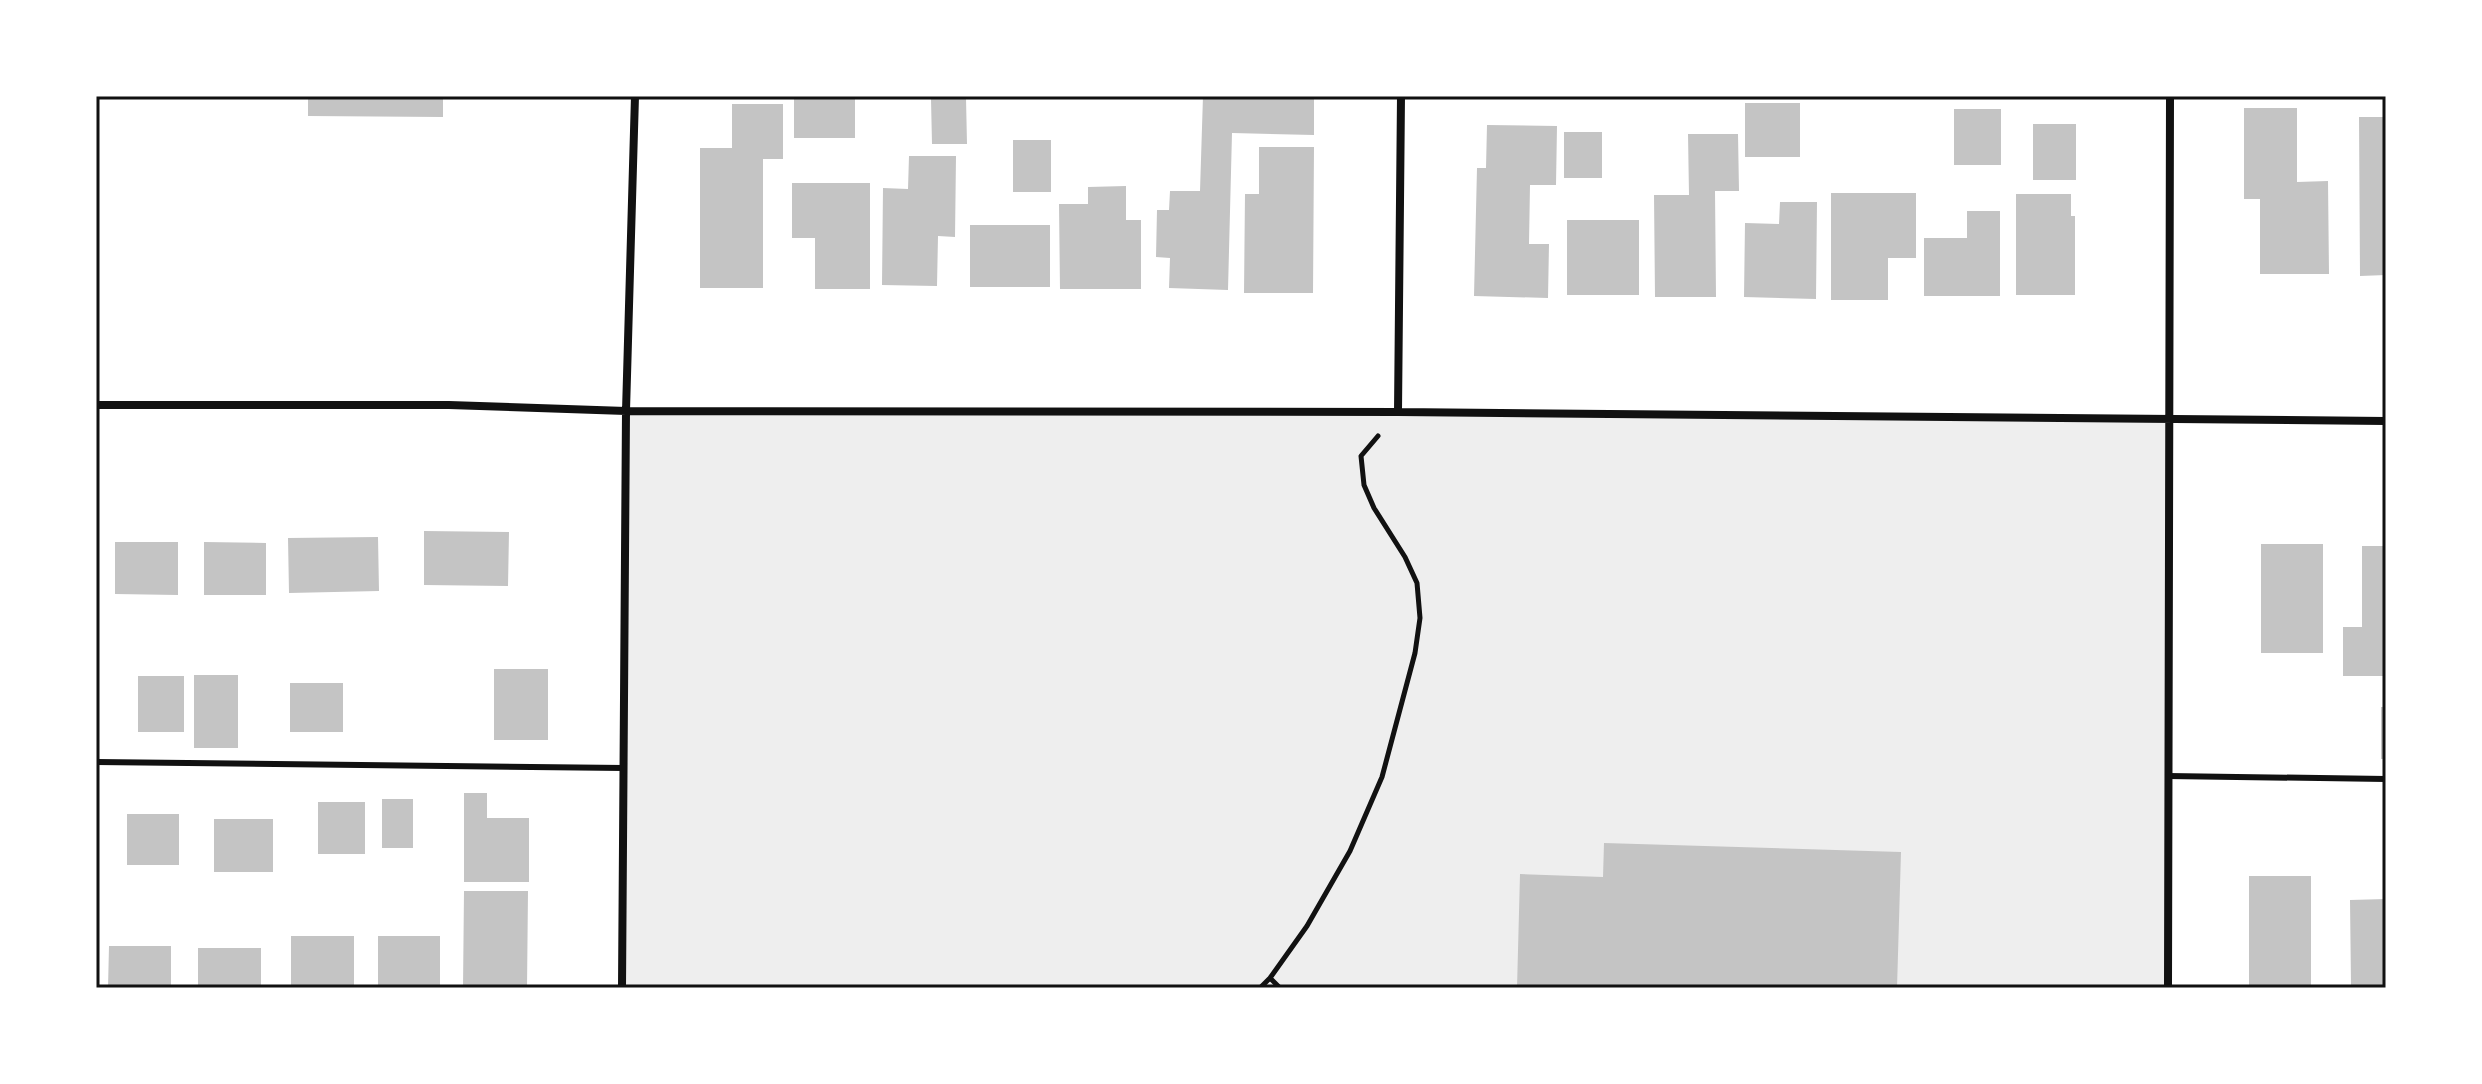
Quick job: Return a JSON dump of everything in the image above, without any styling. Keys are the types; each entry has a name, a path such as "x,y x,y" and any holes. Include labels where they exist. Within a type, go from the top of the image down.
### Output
{"street":[{"path":"622,988 626,411 635,96"},
{"path":"1398,412 1401,96"},
{"path":"2168,988 2170,96"},
{"path":"96,405 449,405 626,411 1398,412 2386,421"}],"lane":[{"path":"96,762 624,768"},
{"path":"2168,776 2386,779"}],"path":[{"path":"1260,988 1307,926 1350,851 1382,777 1412,667 1420,618 1417,583 1405,557 1374,508 1364,485 1361,456 1398,412"},
{"path":"1270,978 1280,988"}],"shaded area":[{"path":"626,411 2169,419 2165,988 623,988"}],"building":[{"path":"308,96 443,96 443,117 308,116"},
{"path":"794,96 855,96 855,138 794,138"},
{"path":"1203,96 1314,96 1314,135 1232,133 1228,290 1169,288 1170,258 1156,257 1157,210 1169,210 1170,191 1200,191"},
{"path":"966,98 967,144 932,144 931,99"},
{"path":"1745,103 1800,103 1800,157 1745,157"},
{"path":"732,104 783,104 783,159 763,159 763,288 700,288 700,148 732,148"},
{"path":"2244,108 2297,108 2297,182 2328,181 2329,274 2260,274 2260,199 2244,199"},
{"path":"1954,109 2001,109 2001,165 1954,165"},
{"path":"2359,117 2386,117 2386,275 2360,276"},
{"path":"2033,124 2076,124 2076,180 2033,180"},
{"path":"1487,125 1557,126 1556,185 1530,185 1529,244 1549,244 1548,298 1474,296 1477,168 1486,168"},
{"path":"1564,132 1602,132 1602,178 1564,178"},
{"path":"1688,134 1738,134 1739,191 1715,191 1716,297 1655,297 1654,195 1689,195"},
{"path":"1013,140 1051,140 1051,192 1013,192"},
{"path":"1259,147 1314,147 1313,293 1244,293 1245,194 1259,194"},
{"path":"909,156 956,156 955,237 938,236 937,286 882,285 883,188 908,189"},
{"path":"792,183 870,183 870,289 815,289 815,238 792,238"},
{"path":"1126,186 1126,220 1141,220 1141,289 1060,289 1059,204 1088,204 1088,187"},
{"path":"1831,193 1916,193 1916,258 1888,258 1888,300 1831,300"},
{"path":"2016,194 2071,194 2071,216 2075,216 2075,295 2016,295"},
{"path":"1780,202 1817,202 1816,299 1744,297 1745,223 1779,224"},
{"path":"1967,211 2000,211 2000,296 1924,296 1924,238 1967,238"},
{"path":"1567,220 1639,220 1639,295 1567,295"},
{"path":"970,225 1050,225 1050,287 970,287"},
{"path":"424,531 509,532 508,586 424,585"},
{"path":"378,537 379,591 289,593 288,538"},
{"path":"115,542 178,542 178,595 115,594"},
{"path":"204,542 266,543 266,595 204,595"},
{"path":"2261,544 2323,544 2323,653 2261,653"},
{"path":"2362,546 2386,546 2386,676 2343,676 2343,627 2362,627"},
{"path":"494,669 548,669 548,740 494,740"},
{"path":"194,675 238,675 238,748 194,748"},
{"path":"138,676 184,676 184,732 138,732"},
{"path":"290,683 343,683 343,732 290,732"},
{"path":"2381,707 2386,707 2386,759 2381,759"},
{"path":"464,793 487,793 487,818 529,818 529,882 464,882"},
{"path":"382,799 413,799 413,848 382,848"},
{"path":"318,802 365,802 365,854 318,854"},
{"path":"127,814 179,814 179,865 127,865"},
{"path":"214,819 273,819 273,872 214,872"},
{"path":"1604,843 1901,852 1897,988 1517,988 1520,874 1603,877"},
{"path":"2249,876 2311,876 2311,988 2249,988"},
{"path":"464,891 528,891 527,988 463,988"},
{"path":"2386,899 2386,985 2351,985 2350,900"},
{"path":"291,936 354,936 354,988 291,988"},
{"path":"378,936 440,936 440,988 378,988"},
{"path":"109,946 171,946 171,988 108,988"},
{"path":"198,948 261,948 261,988 198,988"}]}
